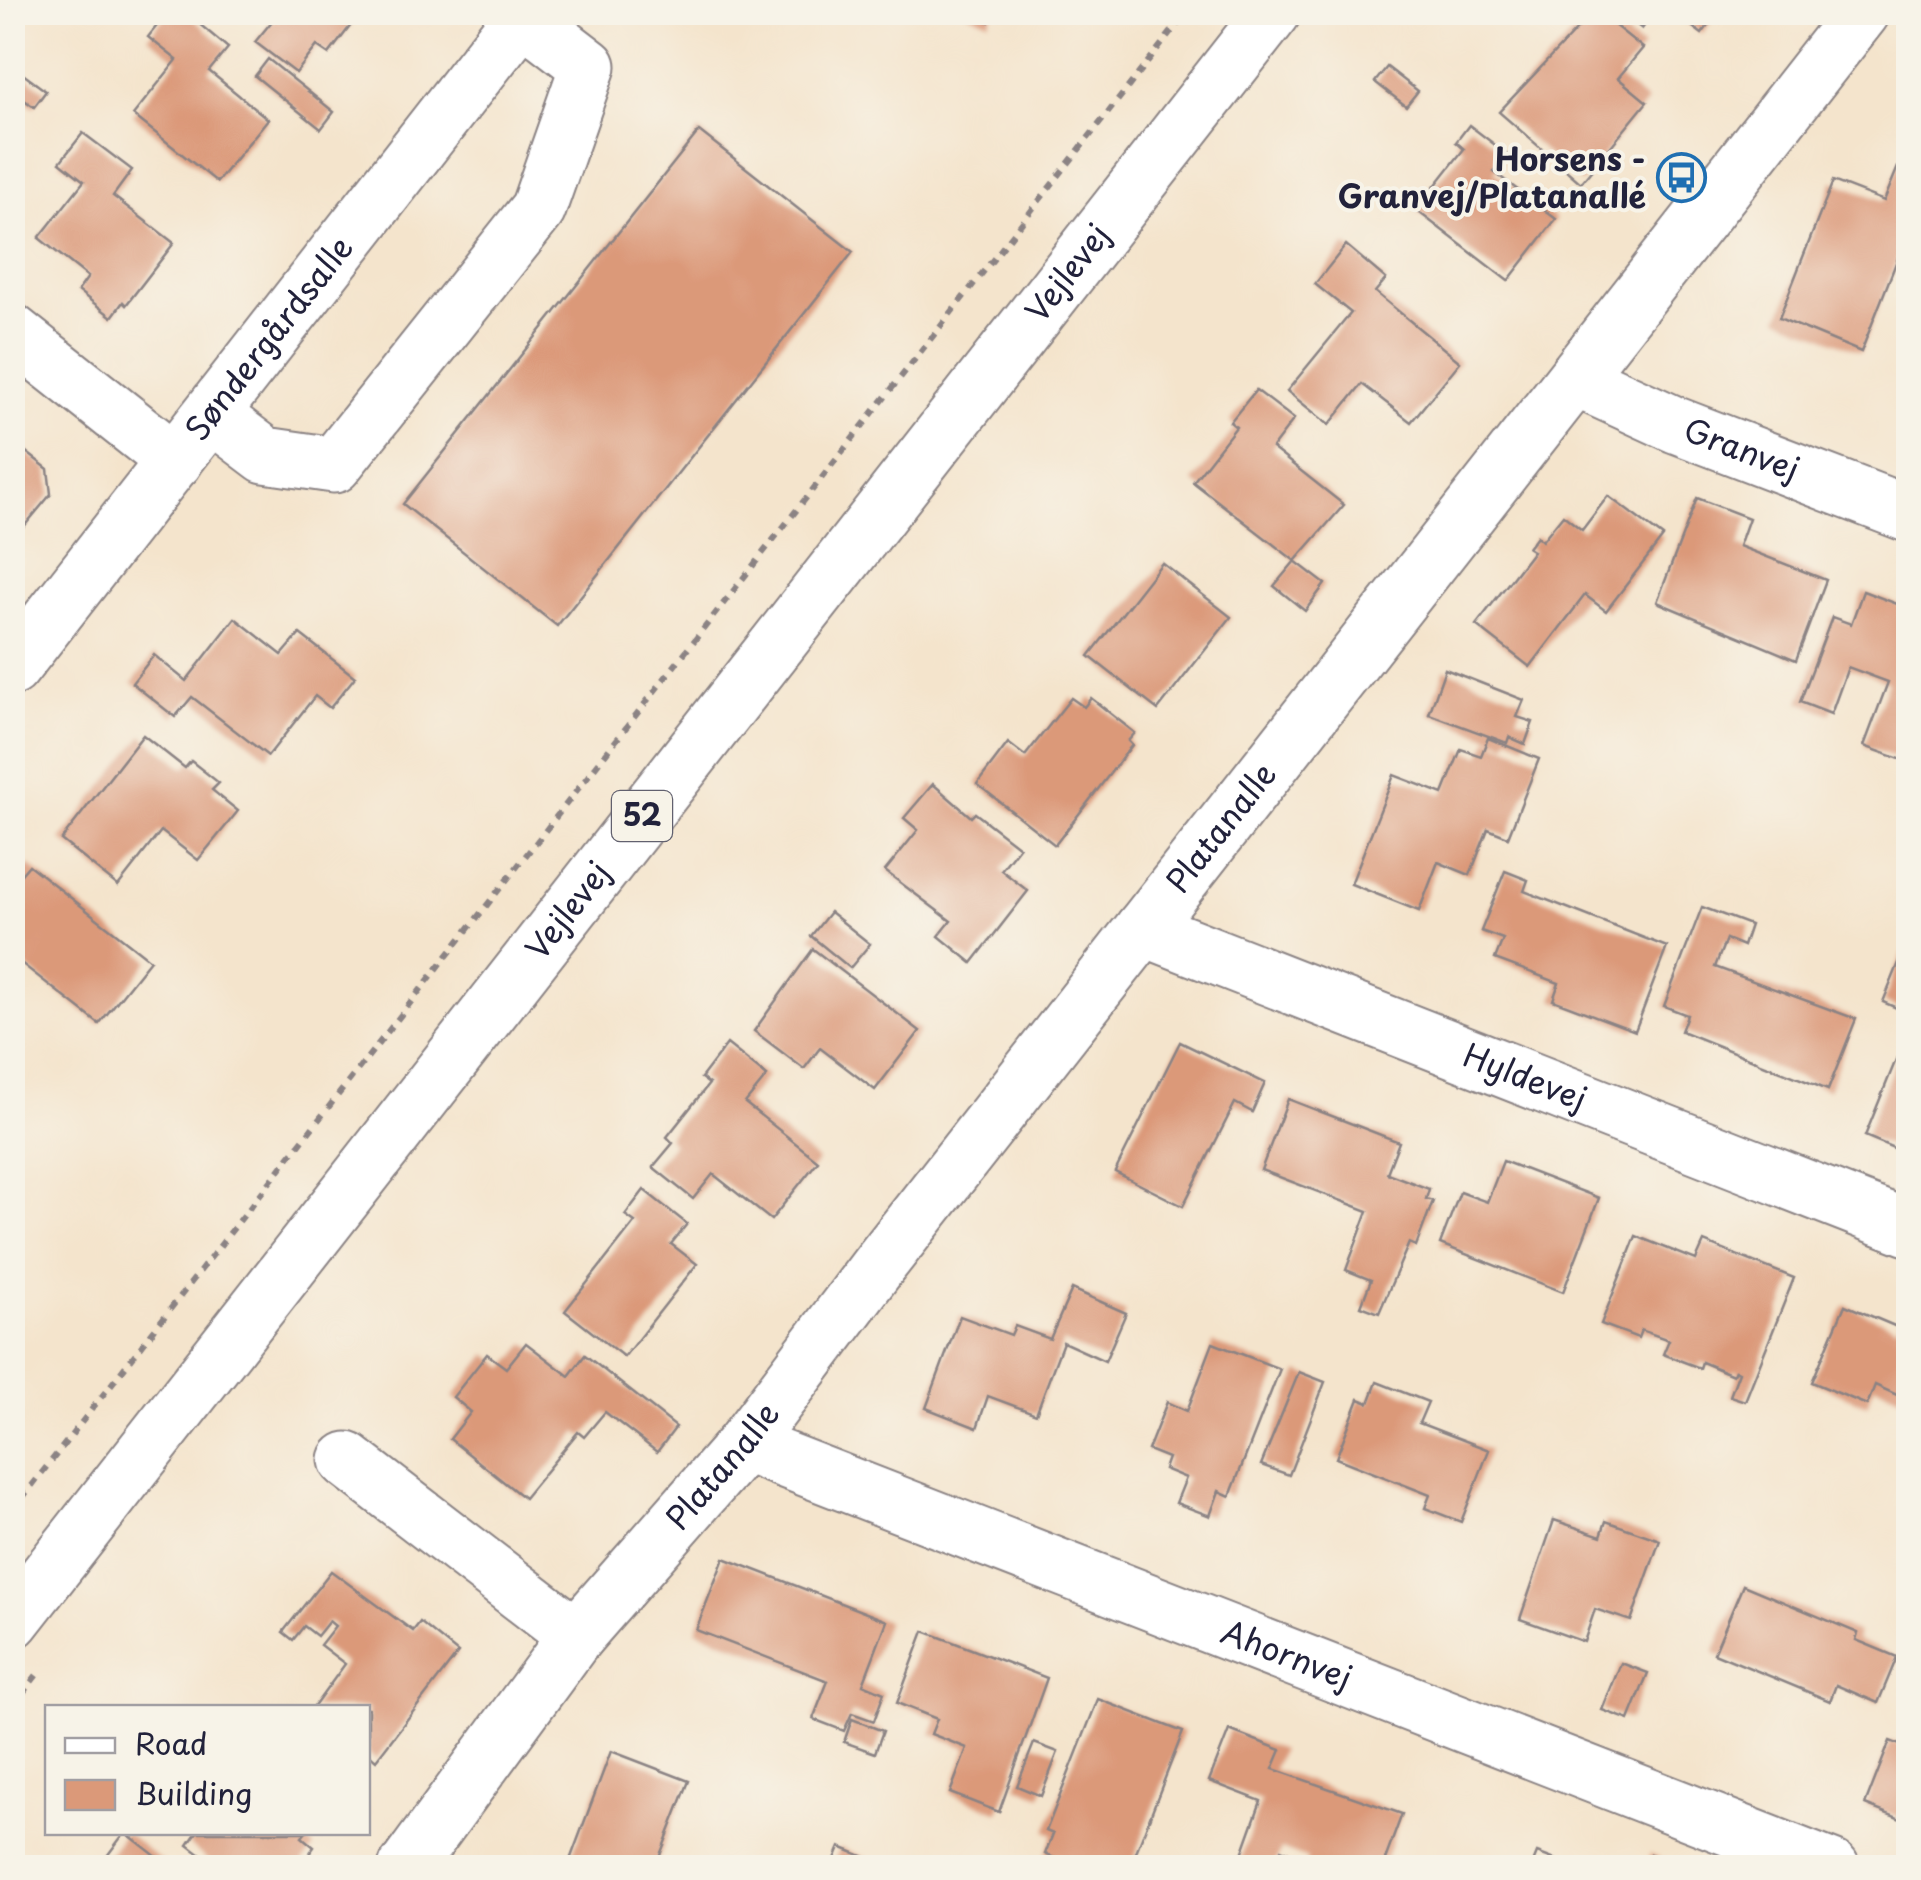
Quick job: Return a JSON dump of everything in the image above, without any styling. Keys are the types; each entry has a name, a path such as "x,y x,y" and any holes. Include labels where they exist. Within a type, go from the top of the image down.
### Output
{"street":[{"name":"Vejlevej","path":"12,1621 1274,12"},
{"name":"Platanalle","path":"406,1868 576,1636 744,1444 1143,928 1862,12"},
{"name":"Søndergårdsalle","path":"12,668 524,14"},
{"path":"212,415 266,455 334,465 538,209 588,66 524,14"},
{"path":"12,332 175,461"},
{"name":"Granvej","path":"1576,379 1676,425 1908,514"},
{"name":"Hyldevej","path":"1143,928 1908,1228"},
{"name":"Ahornvej","path":"744,1444 1832,1868"},
{"path":"347,1460 576,1636"}],"path":[{"path":"12,1510 1187,12"}],"building":[{"path":"168,12 185,12 228,48 209,71 268,119 217,182 133,115 177,60 148,37"},
{"path":"274,12 361,12 329,54 317,46 296,73 255,42 277,15"},
{"path":"964,12 993,12 989,22"},
{"path":"1565,12 1588,12 1600,22 1604,17 1643,48 1618,78 1647,102 1581,183 1499,112 1578,28 1563,16"},
{"path":"1620,12 1654,12 1642,29"},
{"path":"1673,12 1718,12 1702,34"},
{"path":"268,59 334,112 321,129 255,76"},
{"path":"12,66 46,91 34,107 12,91"},
{"path":"1387,67 1418,91 1406,106 1375,82"},
{"path":"1469,125 1507,154 1494,172 1556,219 1508,281 1416,210 1464,149 1456,142"},
{"path":"699,131 853,252 557,626 403,504"},
{"path":"83,133 132,170 113,196 174,243 126,305 123,302 112,317 78,291 88,277 39,238 84,181 60,162"},
{"path":"1900,162 1908,165 1908,232 1861,352 1779,318 1833,181 1884,201"},
{"path":"1346,245 1386,279 1375,292 1460,362 1411,422 1362,384 1329,425 1287,391 1351,313 1315,284"},
{"path":"1256,390 1294,419 1272,448 1344,505 1295,561 1193,482 1236,427 1230,422"},
{"path":"12,441 48,469 51,494 12,541"},
{"path":"1608,496 1663,537 1606,611 1585,595 1530,667 1476,625 1533,551 1528,548 1537,536 1542,541 1563,515 1582,530"},
{"path":"1697,498 1749,518 1739,546 1826,580 1796,660 1657,602"},
{"path":"1295,561 1325,584 1305,611 1274,586"},
{"path":"1162,563 1231,617 1158,710 1089,656"},
{"path":"1863,591 1908,608 1908,762 1864,746 1888,682 1848,667 1831,714 1800,702 1832,617 1851,624"},
{"path":"235,618 282,655 300,634 355,677 330,708 315,696 268,756 192,697 175,717 132,683 154,655 186,681"},
{"path":"1445,669 1524,700 1517,717 1533,722 1525,744 1509,737 1507,743 1429,714"},
{"path":"1071,698 1084,707 1091,698 1135,733 1128,741 1132,745 1055,845 977,784 1008,743 1025,756"},
{"path":"143,735 185,768 191,761 219,783 212,790 238,811 198,860 161,831 118,886 61,840"},
{"path":"1488,738 1539,759 1508,837 1488,829 1470,875 1438,862 1419,911 1351,884 1394,775 1443,794 1461,749 1481,756"},
{"path":"933,784 971,817 975,813 1019,847 1001,870 1028,891 972,963 939,936 951,921 885,871 918,830 904,818"},
{"path":"29,865 150,960 99,1024 12,956 12,885"},
{"path":"1505,871 1528,880 1524,891 1667,947 1635,1031 1553,1000 1559,983 1495,959 1503,939 1481,931"},
{"path":"1702,907 1750,925 1743,946 1726,939 1715,967 1856,1019 1828,1090 1681,1031 1687,1015 1664,1006"},
{"path":"830,912 870,944 850,968 811,936"},
{"path":"1905,948 1908,949 1908,1013 1883,1002"},
{"path":"813,949 920,1031 875,1090 820,1048 804,1069 754,1031"},
{"path":"1908,1030 1908,1154 1865,1136"},
{"path":"1180,1042 1265,1083 1252,1112 1235,1103 1183,1206 1115,1172"},
{"path":"727,1044 767,1076 745,1103 818,1161 771,1220 713,1174 693,1199 653,1167 673,1143 667,1137 709,1084 701,1078"},
{"path":"1288,1099 1399,1142 1387,1173 1429,1189 1426,1199 1433,1201 1416,1246 1409,1243 1379,1313 1361,1306 1371,1280 1346,1270 1368,1211 1261,1170"},
{"path":"1503,1161 1599,1198 1563,1292 1440,1244 1460,1192 1487,1202"},
{"path":"644,1190 687,1224 671,1244 697,1264 624,1357 565,1311 635,1222 625,1215"},
{"path":"1636,1236 1696,1260 1704,1242 1794,1278 1745,1401 1730,1396 1739,1372 1735,1370 1733,1375 1702,1362 1700,1368 1663,1354 1669,1340 1641,1330 1638,1338 1601,1324"},
{"path":"1072,1289 1126,1313 1105,1361 1063,1342 1036,1414 988,1396 977,1428 926,1408 960,1316 1011,1335 1015,1326 1050,1339"},
{"path":"1845,1305 1897,1327 1902,1316 1908,1319 1908,1400 1875,1385 1867,1405 1812,1382"},
{"path":"526,1343 569,1376 585,1355 676,1427 657,1452 605,1412 584,1437 578,1432 524,1498 450,1439 471,1412 453,1397 487,1354 506,1368"},
{"path":"1213,1343 1280,1369 1230,1496 1219,1491 1210,1516 1176,1503 1186,1478 1164,1469 1168,1458 1148,1450 1167,1402 1187,1411"},
{"path":"1299,1372 1325,1382 1289,1475 1261,1465"},
{"path":"1377,1382 1428,1402 1419,1423 1489,1450 1461,1522 1425,1508 1430,1495 1336,1458 1359,1399 1369,1403"},
{"path":"1908,1410 1908,1441 1897,1436"},
{"path":"1554,1520 1601,1536 1606,1521 1660,1540 1631,1621 1595,1609 1584,1642 1520,1619"},
{"path":"724,1558 887,1621 863,1684 884,1693 874,1721 852,1713 844,1731 813,1719 828,1681 696,1630"},
{"path":"331,1571 413,1631 420,1622 458,1653 376,1760 370,1755 370,1705 315,1705 345,1664 320,1645 335,1626 329,1621 317,1636 304,1626 293,1640 283,1632"},
{"path":"1743,1585 1858,1633 1856,1640 1897,1657 1878,1703 1836,1685 1830,1701 1714,1653"},
{"path":"924,1631 1047,1678 999,1812 950,1793 967,1748 931,1734 937,1719 897,1703"},
{"path":"1621,1663 1648,1673 1629,1720 1602,1710"},
{"path":"1098,1699 1183,1732 1131,1865 1119,1861 1117,1868 1077,1868 1045,1854 1053,1834 1046,1831"},
{"path":"852,1719 883,1731 875,1753 844,1742"},
{"path":"1229,1730 1281,1750 1273,1769 1402,1814 1382,1868 1304,1868 1307,1859 1281,1849 1274,1868 1237,1868 1261,1801 1209,1781"},
{"path":"1890,1741 1908,1748 1908,1822 1865,1805"},
{"path":"1034,1743 1058,1752 1041,1796 1017,1786"},
{"path":"611,1751 689,1781 655,1868 567,1868"},
{"path":"123,1835 129,1835 166,1864 164,1868 98,1868"},
{"path":"195,1835 304,1835 314,1847 299,1868 218,1868 188,1845"},
{"path":"840,1847 882,1864 880,1868 832,1866"},
{"path":"1537,1853 1574,1867 1574,1868 1531,1868"},
{"path":"1650,1854 1677,1864 1675,1868 1646,1868"}],"place":[{"name":"Horsens - Granvej/Platanallé","path":"1681,178"}]}
